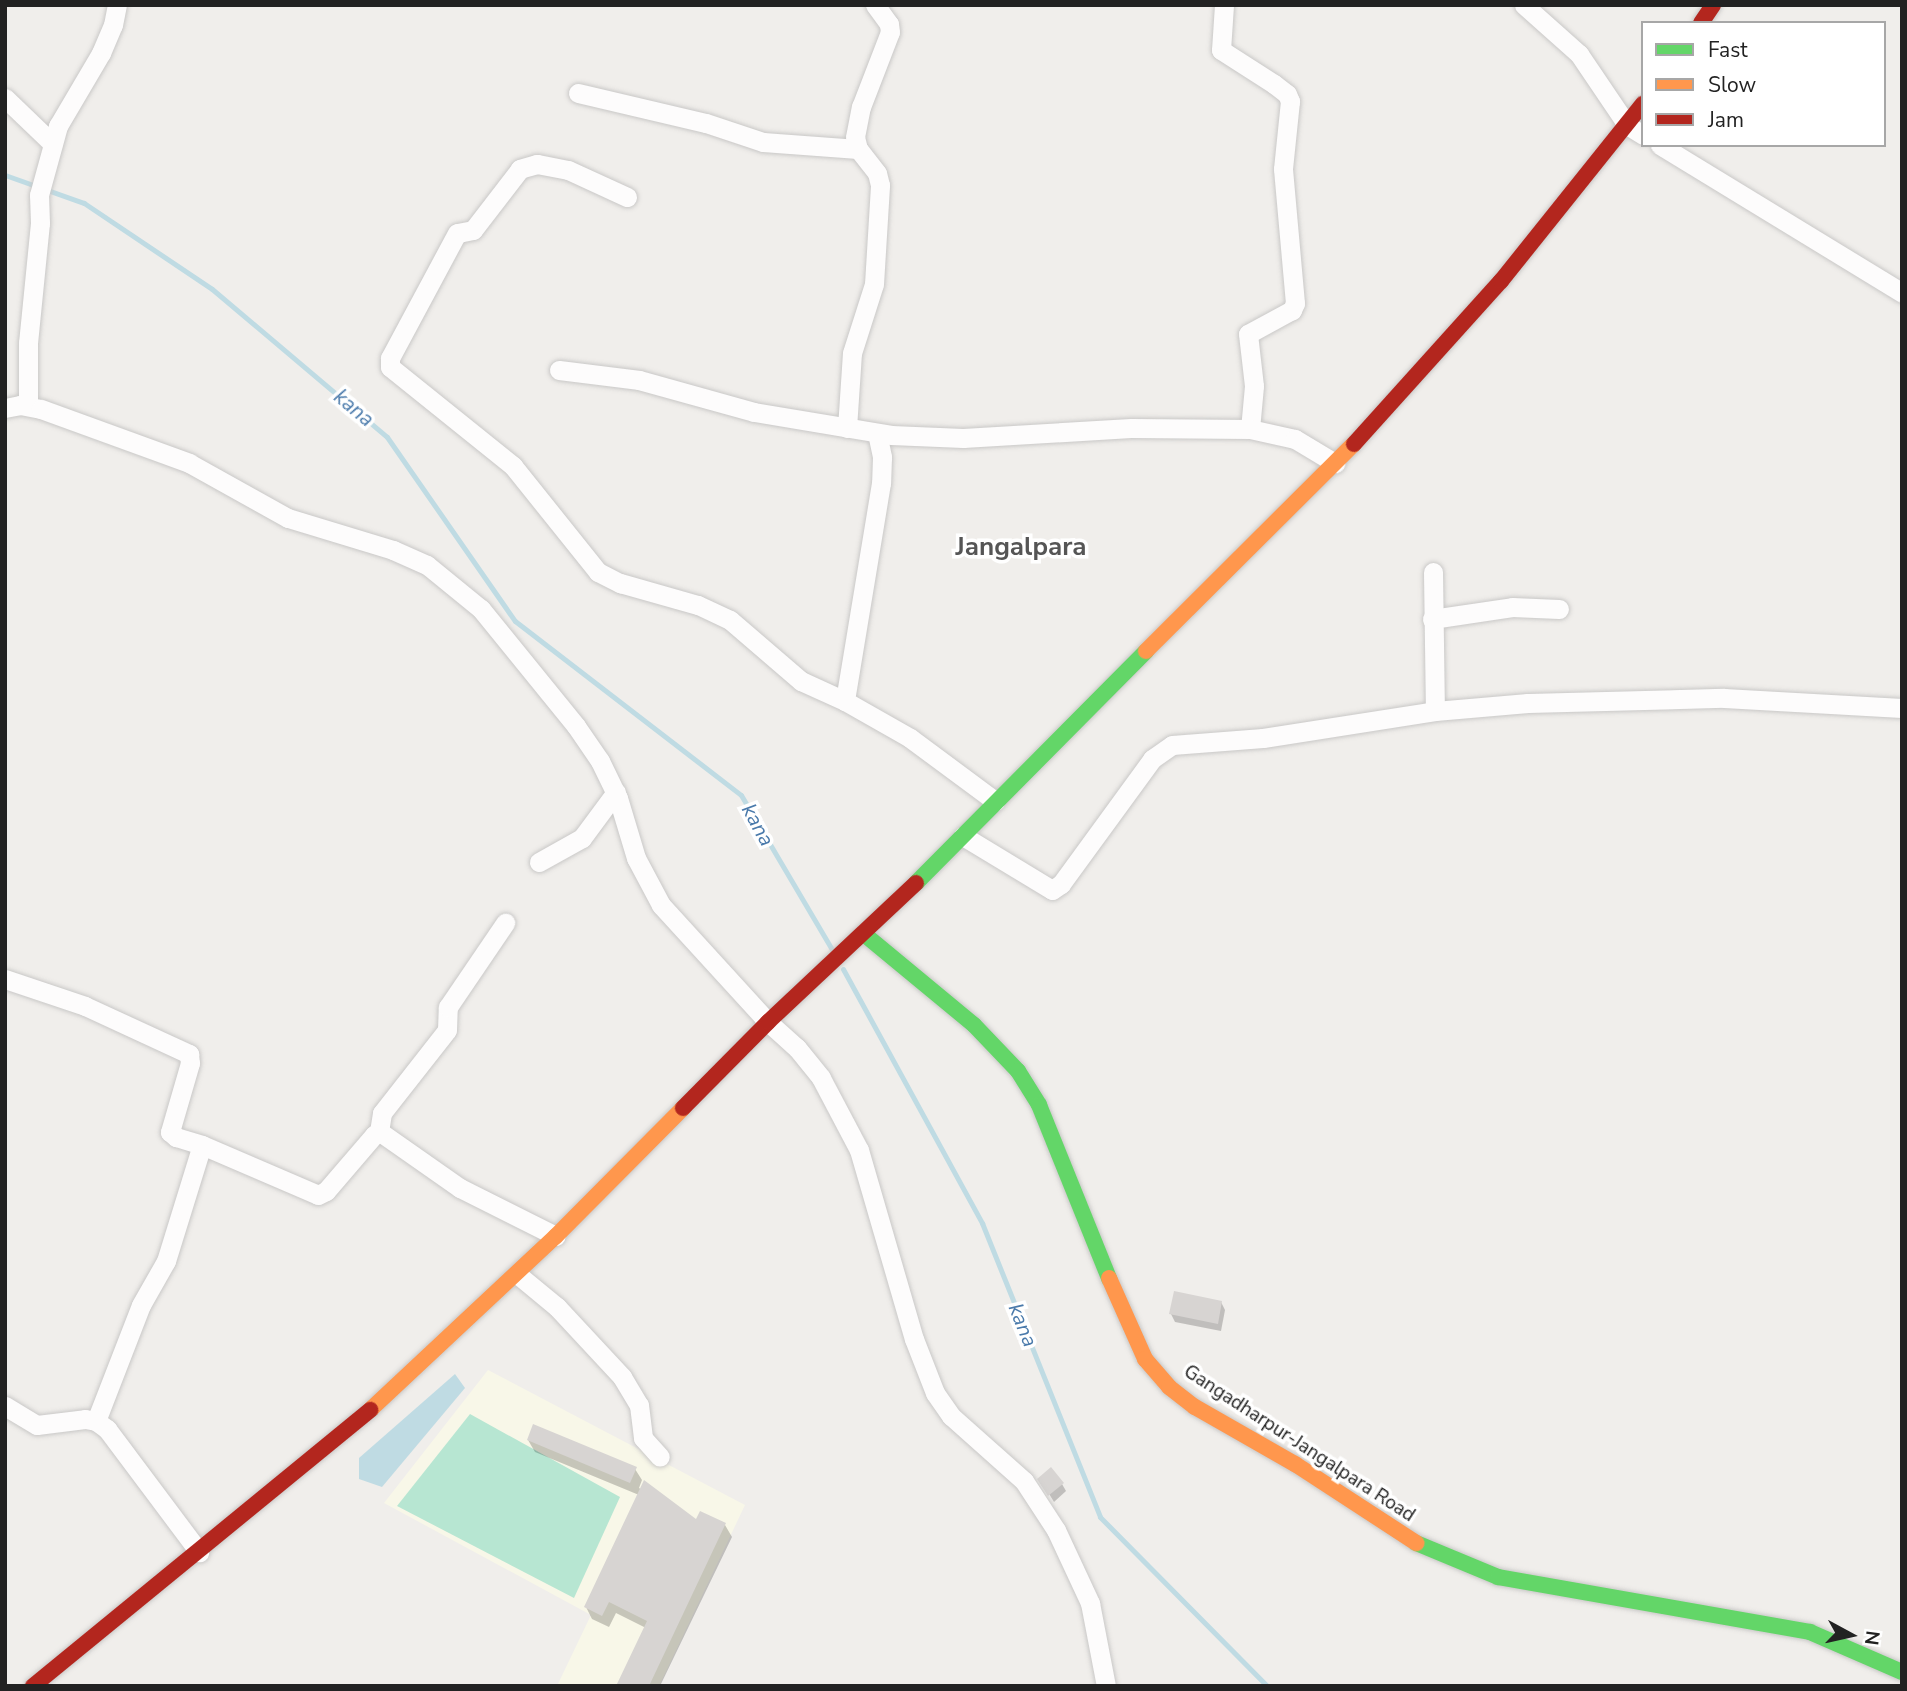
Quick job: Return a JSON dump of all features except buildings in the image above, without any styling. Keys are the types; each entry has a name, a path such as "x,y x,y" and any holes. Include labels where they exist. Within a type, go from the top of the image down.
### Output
{"main road":[{"path":"1702,21 1713,5"},
{"path":"33,1686 356,1424 517,1274 768,1022 850,948 1335,463 1465,322 1635,130 1641,110"},
{"name":"Gangadharpur-Jangalpara Road","path":"864,934 974,1025 1018,1071 1039,1105 1124,1315 1145,1359 1169,1387 1195,1407 1295,1464 1409,1540 1465,1566 1498,1577 1810,1632 1902,1672"}],"street":[{"path":"28,406 29,335 40,223 39,195 60,120 109,36 117,5"},
{"path":"847,428 852,353 874,284 880,185 874,167 858,149 855,137 858,117 890,32 889,24 875,5"},
{"path":"1224,5 1221,50 1274,84 1287,94 1290,102 1283,169 1295,303 1292,310 1248,334 1254,386 1250,429"},
{"path":"1524,5 1579,54 1635,130"},
{"path":"578,93 706,123 762,142 858,149"},
{"path":"5,98 51,150"},
{"path":"1663,147 1902,293"},
{"path":"627,197 568,170 537,164 523,167 473,230 457,233 390,358 390,367 513,466 598,572 620,583 698,605 730,620 801,681 845,701 910,738 995,801"},
{"path":"559,370 639,380 754,412 877,433 963,438 1131,428 1250,429 1295,439 1335,463"},
{"path":"5,408 28,406 189,463 288,517 393,550 434,570 481,609 555,699 600,761 616,792 636,858 661,905 768,1022 810,1062 854,1139 914,1339 935,1394 951,1416 1024,1481 1073,1563 1093,1614 1106,1686"},
{"path":"845,701 881,483 882,457 877,433"},
{"path":"1433,572 1435,710"},
{"path":"1432,618 1512,607 1559,609"},
{"path":"963,836 1031,880 1048,889 1056,889 1146,768 1166,748 1195,742 1290,734 1435,710 1539,702 1724,698 1902,708"},
{"path":"539,862 582,838 616,792"},
{"path":"5,979 85,1006 189,1054 190,1063 170,1132 176,1138 202,1145 318,1195 326,1191 379,1132 382,1113 447,1030 448,1007 505,923"},
{"path":"379,1132 460,1188 556,1236"},
{"path":"96,1421 141,1306 166,1261 202,1145"},
{"path":"517,1274 557,1307 622,1377 639,1405 643,1438 660,1457"},
{"path":"5,1406 37,1425 96,1421 121,1446 199,1552"}],"shaded area":[{"path":"488,1370 745,1505 659,1686 557,1686 591,1615 384,1503"}],"green space":[{"path":"470,1414 620,1497 574,1598 397,1506"}],"water":[{"path":"455,1374 465,1388 382,1487 359,1479 359,1458"}],"waterway":[{"name":"kana","path":"5,175 84,203 212,289 387,437 515,621 741,795 833,951"},
{"name":"kana","path":"843,969 982,1223 1100,1517 1267,1686"}],"traffic: fast":[{"path":"916,883 1146,651"},
{"path":"864,934 974,1025 1018,1071 1039,1105 1109,1278"},
{"path":"1416,1543 1498,1577 1810,1632 1902,1672"}],"traffic: slow":[{"path":"1146,651 1354,444"},
{"path":"370,1410 556,1236 683,1108"},
{"path":"1109,1278 1145,1359 1169,1387 1195,1407 1295,1464 1416,1543"}],"traffic: jam":[{"path":"1702,21 1713,5"},
{"path":"1354,444 1501,281 1641,106"},
{"path":"683,1108 768,1022 916,883"},
{"path":"33,1686 370,1410"}],"district":[{"name":"Jangalpara","path":"1021,547"}]}
